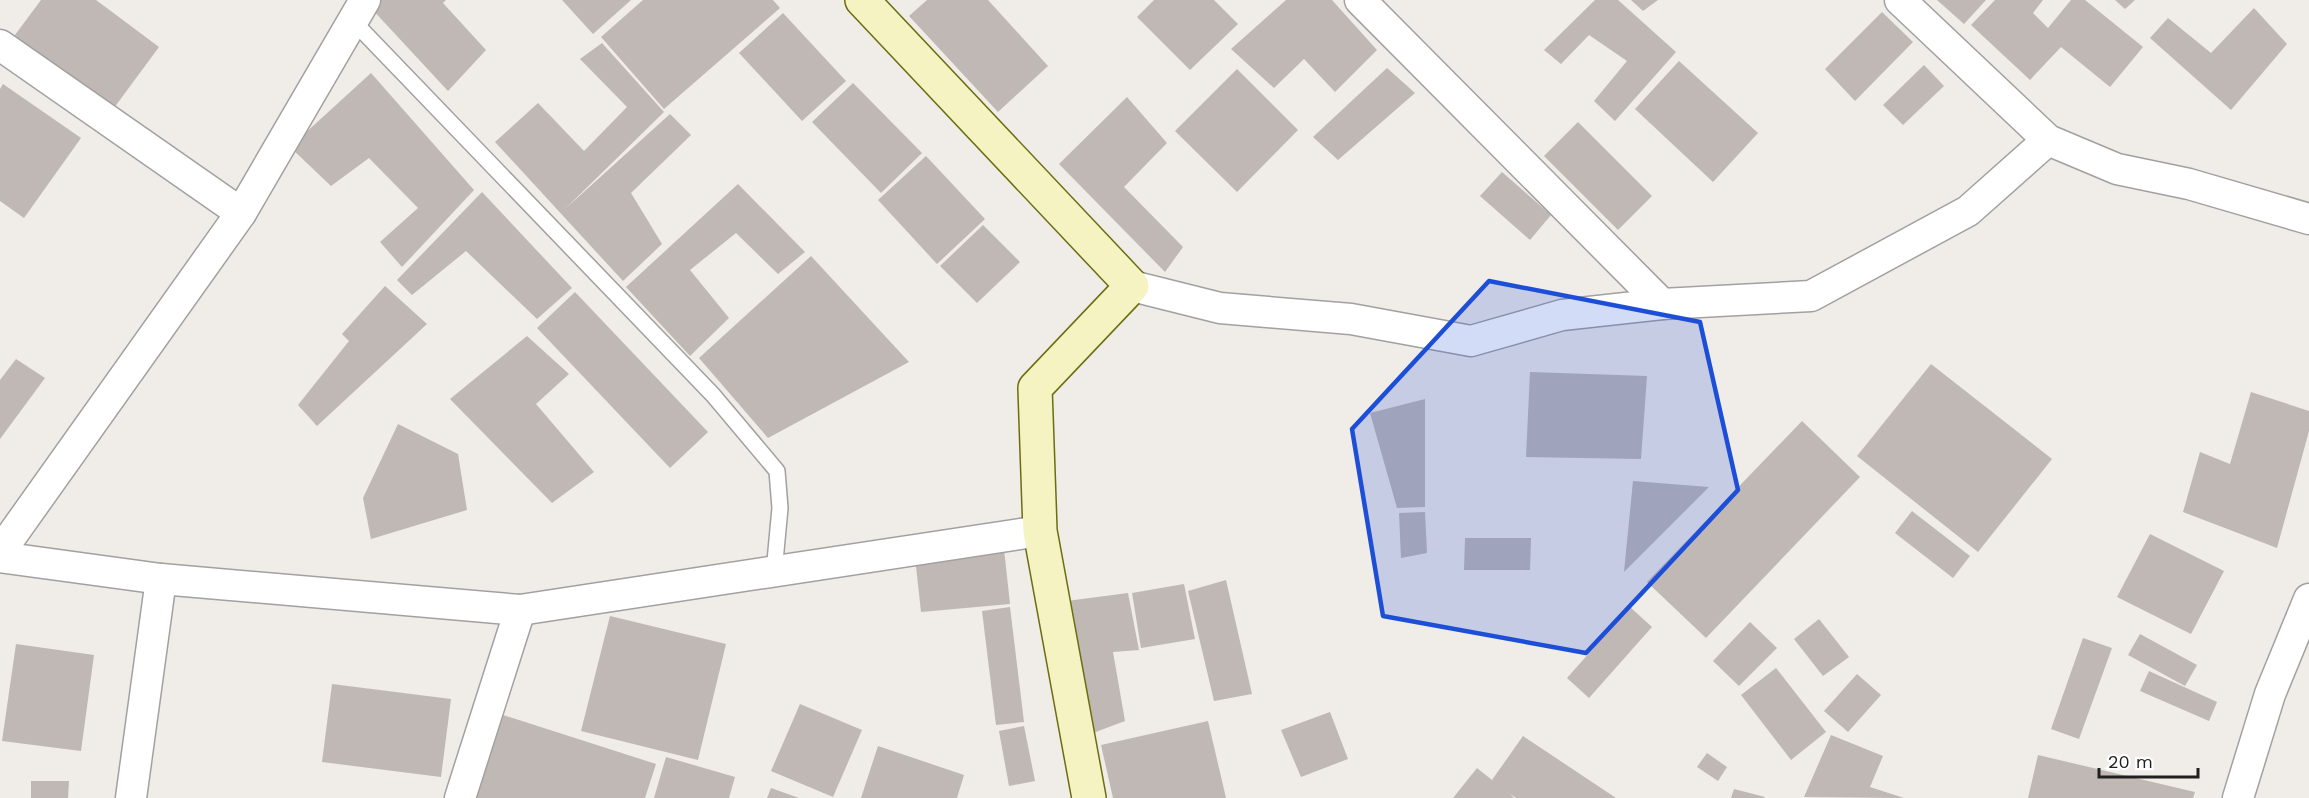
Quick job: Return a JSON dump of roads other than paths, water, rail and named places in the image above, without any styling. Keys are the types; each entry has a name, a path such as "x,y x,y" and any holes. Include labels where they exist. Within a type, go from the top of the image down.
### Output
{"street":[{"path":"862,0 1132,286 1220,308 1350,319 1471,341 1562,315 1662,304 1811,296 1968,211 2048,140"},
{"path":"1360,0 1662,304"},
{"path":"1900,0 2048,140 2117,169 2189,184 2309,219"},
{"path":"359,10 242,213 0,555 161,579 520,610 1040,531"},
{"path":"0,45 242,213"},
{"path":"1089,798 1040,531 1035,388 1132,286"},
{"path":"131,798 161,579"},
{"path":"2238,798 2270,694 2309,599"},
{"path":"460,798 520,610"}],"lane":[{"path":"359,10 713,395 777,471 780,508 774,572"}]}
